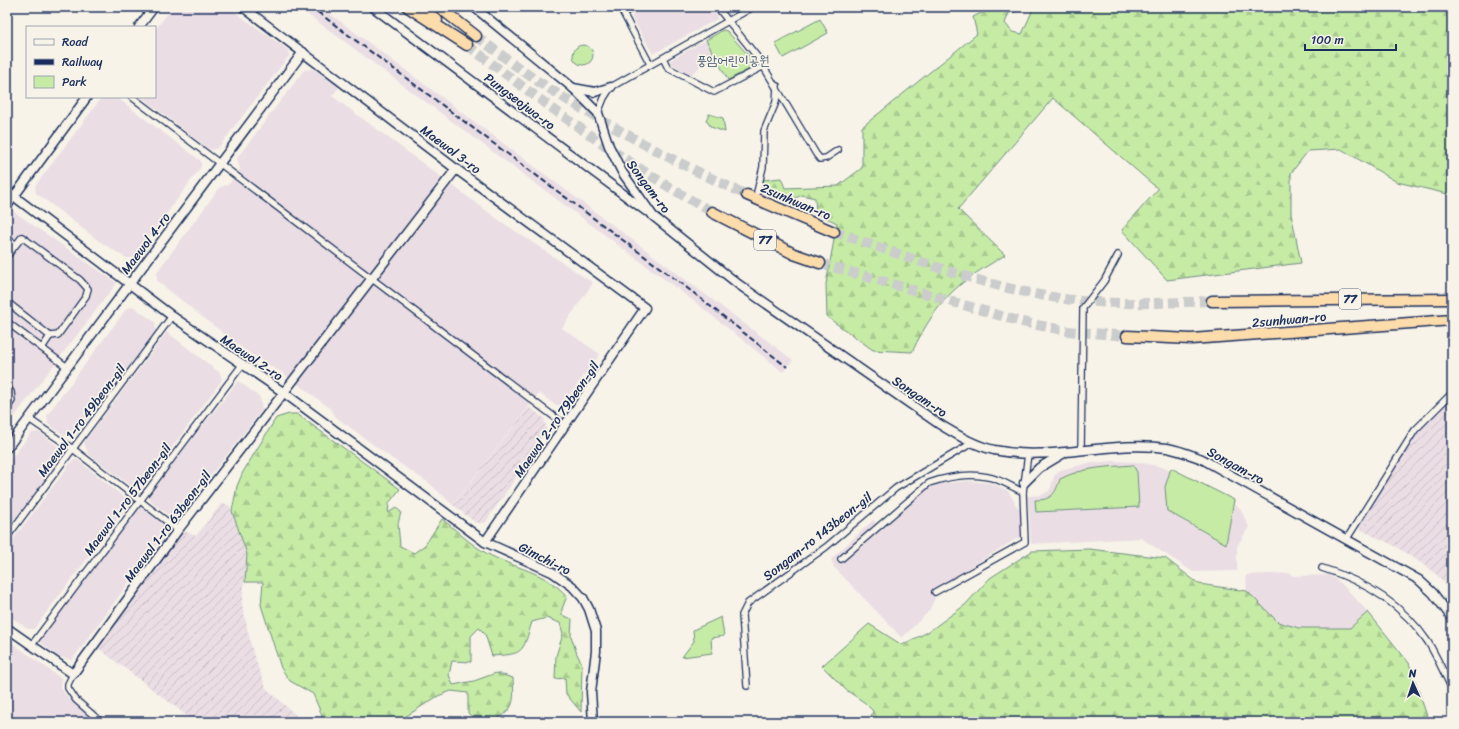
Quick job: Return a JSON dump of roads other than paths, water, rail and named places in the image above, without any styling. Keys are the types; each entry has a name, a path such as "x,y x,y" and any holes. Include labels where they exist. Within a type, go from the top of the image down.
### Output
{"highway":[{"path":"408,7 467,46 422,7"},
{"path":"439,7 476,36"},
{"name":"2sunhwan-ro","path":"752,194 834,232"},
{"name":"77","path":"712,212 794,254 820,263"},
{"name":"2sunhwan-ro","path":"1212,301 1452,299"},
{"name":"2sunhwan-ro","path":"1127,336 1191,339 1452,320"}],"street":[{"path":"140,26 154,7"},
{"name":"Maewol 3-ro","path":"242,7 456,169 646,308"},
{"name":"Pungseojwa-ro","path":"373,7 653,216"},
{"name":"Songam-ro","path":"474,7 573,88 598,113 609,146 622,172 653,216 706,261 938,424 972,443 992,449 1028,454 1149,447 1168,448 1185,452 1202,459 1420,580 1433,593 1452,618"},
{"path":"635,7 623,13 650,64"},
{"path":"717,7 764,66 820,159 826,158 838,150"},
{"path":"573,88 595,92 611,86 753,7"},
{"name":"Maewol 4-ro","path":"7,448 171,230 218,163 303,52"},
{"path":"662,58 668,68 714,92 764,66"},
{"path":"598,113 611,86"},
{"path":"752,194 763,167 764,130 776,102 777,86"},
{"path":"7,206 86,98"},
{"path":"133,98 565,425"},
{"name":"Maewol 1-ro 63beon-gil","path":"73,674 178,530 456,169"},
{"name":"Maewol 2-ro","path":"7,191 172,316 242,366 283,392 485,542"},
{"path":"7,256 22,237 88,286 86,296 58,335 50,336 7,302"},
{"path":"1081,450 1083,308 1104,281 1118,255"},
{"name":"Maewol 2-ro 79beon-gil","path":"485,542 646,308"},
{"name":"Maewol 1-ro 49beon-gil","path":"7,537 172,316"},
{"path":"7,322 67,367"},
{"path":"42,348 50,336"},
{"name":"Maewol 1-ro 57beon-gil","path":"31,646 139,500 242,366"},
{"path":"7,386 12,397 12,401 7,408"},
{"path":"1346,540 1415,430 1452,393"},
{"path":"29,419 73,449 178,530"},
{"name":"Songam-ro 143beon-gil","path":"747,686 742,615 748,603 826,547 896,488 972,443"},
{"path":"1024,483 1039,468 1066,451"},
{"path":"935,592 1025,542 1023,492 1028,454"},
{"path":"841,559 929,483 943,478 974,476 989,477 1023,492"},
{"name":"Gimchi-ro","path":"485,542 552,572 572,586 583,598 594,621 596,631 596,650 591,692 593,722"},
{"path":"1322,568 1342,574 1373,590 1398,607 1428,642 1452,688"},
{"path":"7,628 73,674 68,684 72,694 76,700 101,722"}],"tunnel":[{"path":"476,36 533,78 592,115 668,157 747,195"},
{"path":"467,45 557,112 617,154 712,212"},
{"path":"834,232 942,269 1024,292 1072,300 1112,303 1212,301"},
{"path":"820,263 1022,322 1068,331 1127,336"}],"railway":[{"path":"311,7 695,294 787,367"}],"park label":[{"name":"풍암어린이공원","path":"733,60"}]}
